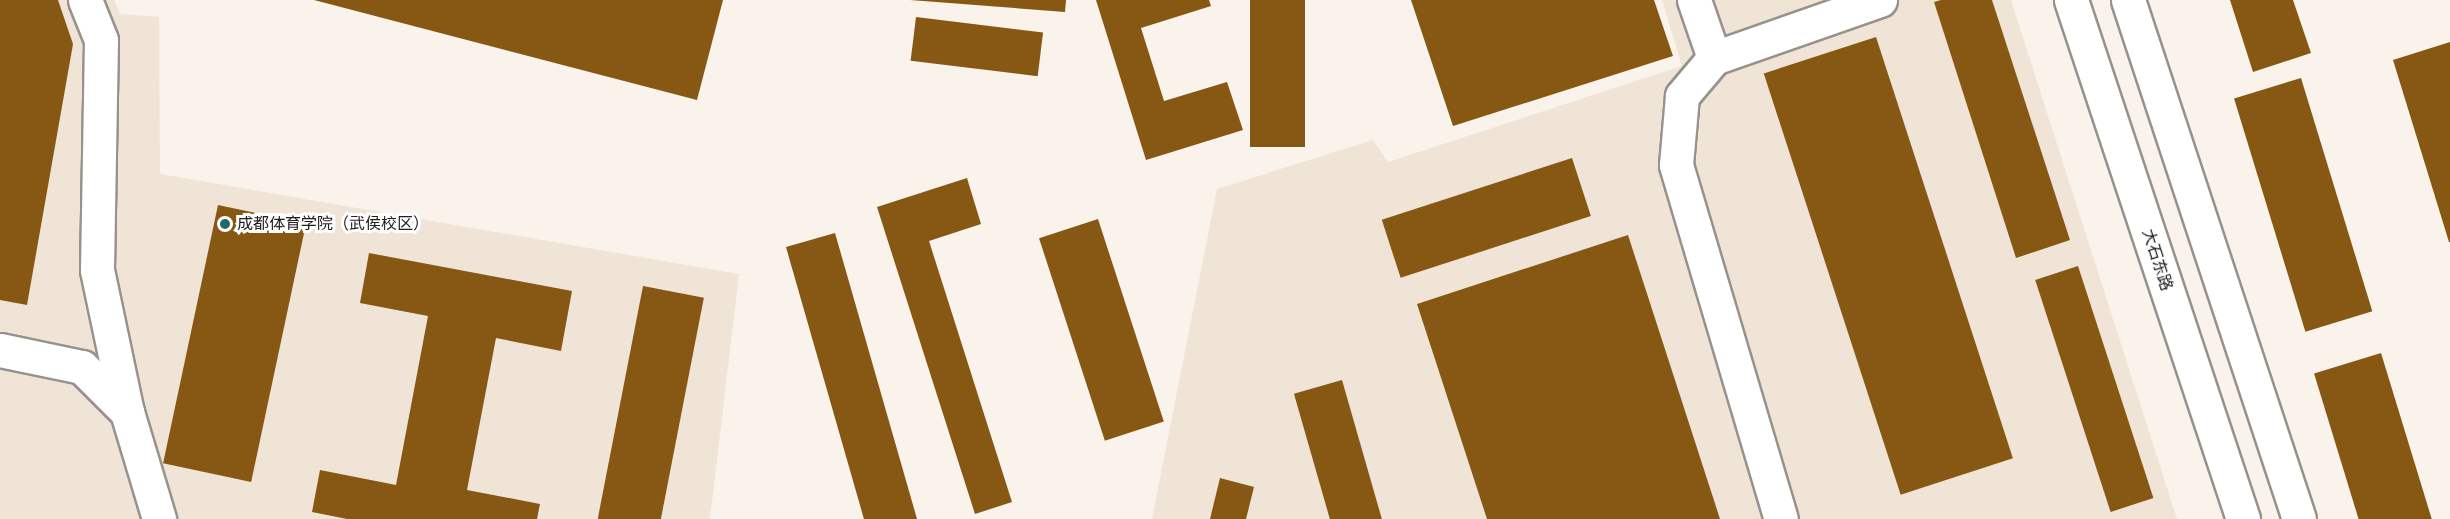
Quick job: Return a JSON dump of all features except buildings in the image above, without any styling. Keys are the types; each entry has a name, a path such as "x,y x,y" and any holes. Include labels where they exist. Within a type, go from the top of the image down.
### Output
{"main road":[{"path":"85,0 101,40 97,270 127,412 159,519"},
{"path":"1694,0 1714,58"},
{"path":"1781,519 1676,165 1682,96 1714,58 1880,0"},
{"name":"大石东路","path":"2071,0 2243,519"},
{"path":"2128,0 2299,519"},
{"path":"0,350 82,367 127,412"}],"shaded area":[{"name":"成都体育学院（武侯校区）","path":"0,0 114,0 120,14 159,17 160,174 739,274 710,519 0,519"},
{"path":"1662,0 2011,0 2177,519 1152,519 1217,189 1373,140 1388,162 1682,66"}],"place":[{"name":"成都体育学院（武侯校区）","path":"225,224"}]}
